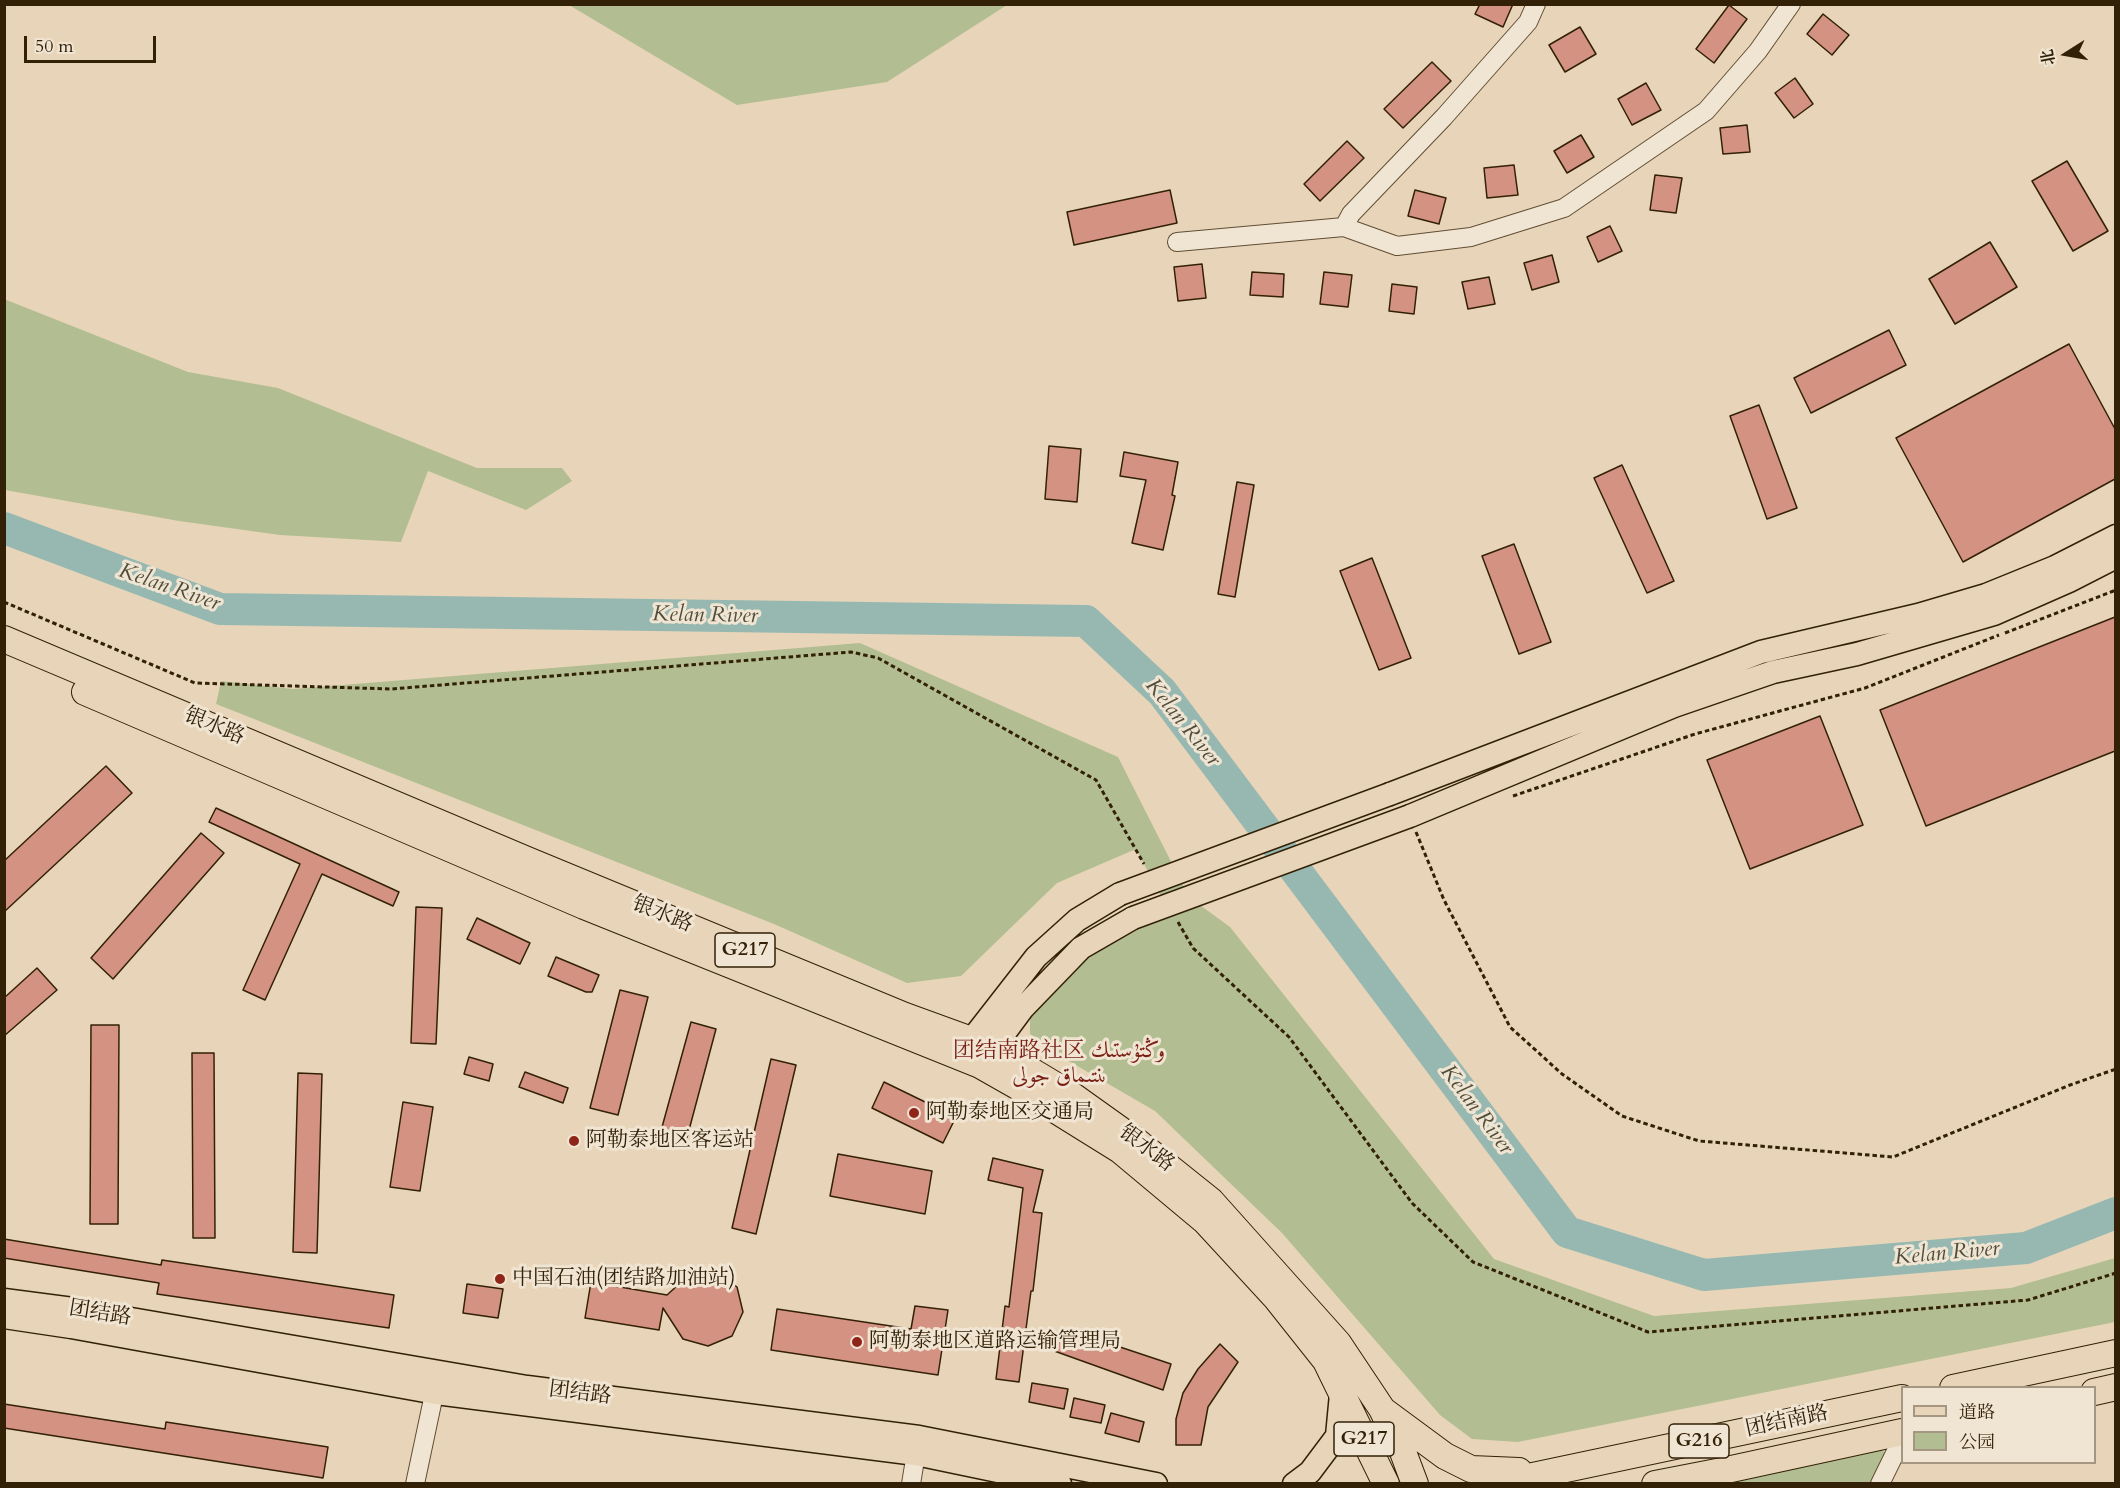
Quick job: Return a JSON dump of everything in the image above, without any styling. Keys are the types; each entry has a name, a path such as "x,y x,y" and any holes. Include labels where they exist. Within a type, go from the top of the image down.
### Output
{"highway":[{"name":"银水路","path":"4,639 905,1016 976,1053 1017,1086 1120,1150 1205,1221 1276,1298 1326,1361 1341,1394"},
{"name":"银水路","path":"4,657 584,906 976,1053 1073,1096 1136,1140 1211,1200 1338,1343 1382,1409"},
{"path":"1962,1386 2115,1353"},
{"path":"2096,1392 2115,1387"},
{"name":"G217","path":"1341,1394 1386,1484"},
{"name":"团结南路","path":"1496,1484 1901,1398"},
{"name":"G217","path":"1382,1409 1415,1484"},
{"path":"1382,1409 1445,1455 1471,1469 1546,1473"},
{"name":"团结南路","path":"1655,1484 1901,1432"}],"main road":[{"path":"976,1053 1036,957 1077,920 1120,894 1390,794 1761,652 1918,615 1986,595 2055,567 2115,536"},
{"path":"976,1053 1081,948 1133,918 1410,816 1674,706 1762,676 1857,654 1994,614 2069,581 2115,557"},
{"name":"团结路","path":"4,1300 74,1310 437,1383"},
{"name":"团结路","path":"4,1317 437,1383 917,1446 1156,1484"},
{"path":"1294,1484 1310,1472 1337,1436 1341,1394"},
{"name":"团结路","path":"917,1446 1060,1484"}],"street":[{"path":"1344,227 1351,214 1444,117 1528,21 1536,4"},
{"path":"1176,242 1344,227 1396,246 1471,237 1564,208 1706,111 1758,51 1791,4"},
{"path":"415,1484 437,1383"},
{"path":"1880,1484 1901,1441"},
{"path":"911,1484 917,1446"}],"path":[{"path":"1503,800 1695,734 1865,688 2115,590"},
{"path":"1410,816 1444,900 1510,1027 1562,1074 1622,1116 1699,1141 1893,1157 2115,1069"}],"green space":[{"path":"569,5 1007,5 887,82 737,105"},
{"path":"4,299 188,372 278,388 477,468 562,468 572,481 526,510 428,471 401,542 280,535 179,521 5,490"},
{"path":"860,643 1118,757 1189,897 1230,927 1494,1259 1654,1316 2011,1288 2115,1258 2115,1322 1518,1442 1472,1439 1440,1415 1282,1233 1155,1111 1067,1060 1030,1034 1030,1017 1054,988 1092,954 1170,913 1136,849 1057,883 961,976 907,983 774,924 216,704 221,681 293,689"},
{"path":"1880,1446 1889,1460 1877,1483 1723,1484"}],"building":[{"path":"1480,4 1513,4 1503,27 1475,14"},
{"path":"1729,5 1747,19 1714,63 1696,49"},
{"path":"1823,14 1849,35 1832,55 1807,34"},
{"path":"1580,27 1596,54 1565,72 1549,45"},
{"path":"1432,62 1451,81 1403,128 1384,109"},
{"path":"1795,78 1813,104 1794,118 1775,93"},
{"path":"1646,83 1661,110 1632,125 1618,99"},
{"path":"1747,125 1750,152 1723,154 1720,128"},
{"path":"1581,135 1594,157 1567,173 1554,151"},
{"path":"1347,141 1364,158 1320,201 1304,184"},
{"path":"2067,161 2108,231 2073,251 2032,181"},
{"path":"1514,165 1518,195 1487,198 1484,168"},
{"path":"1655,175 1682,178 1676,213 1650,210"},
{"path":"1170,190 1177,223 1074,245 1067,212"},
{"path":"1415,190 1446,198 1439,224 1408,216"},
{"path":"1610,226 1622,251 1598,262 1587,237"},
{"path":"1990,242 2017,287 1955,324 1929,279"},
{"path":"1552,255 1559,282 1532,290 1524,263"},
{"path":"1202,264 1206,298 1178,301 1174,267"},
{"path":"1252,272 1284,274 1283,297 1250,295"},
{"path":"1324,272 1352,275 1348,307 1320,304"},
{"path":"1489,277 1495,304 1468,309 1462,282"},
{"path":"1392,284 1417,287 1414,314 1389,311"},
{"path":"1889,330 1906,365 1811,413 1794,378"},
{"path":"2069,344 2115,429 2115,479 1963,562 1896,438"},
{"path":"1759,405 1797,508 1767,519 1730,416"},
{"path":"1049,446 1081,449 1077,502 1045,499"},
{"path":"1124,452 1178,462 1172,495 1175,496 1163,550 1132,543 1146,480 1120,476"},
{"path":"1622,465 1674,581 1647,593 1594,478"},
{"path":"1237,482 1254,485 1235,597 1218,594"},
{"path":"1514,544 1551,642 1519,654 1482,556"},
{"path":"1372,558 1411,658 1379,670 1340,571"},
{"path":"2115,617 2115,751 1926,826 1880,710"},
{"path":"1820,716 1863,825 1750,869 1707,760"},
{"path":"106,766 132,793 4,912 4,861"},
{"path":"216,808 399,892 393,906 322,874 265,1000 243,990 300,864 209,822"},
{"path":"201,833 224,853 113,979 91,958"},
{"path":"416,907 442,908 436,1044 411,1043"},
{"path":"477,918 530,943 520,964 467,939"},
{"path":"556,957 599,975 592,992 586,992 548,976"},
{"path":"37,968 57,990 4,1036 4,998"},
{"path":"620,990 648,997 618,1115 590,1108"},
{"path":"691,1022 716,1029 685,1145 659,1138"},
{"path":"91,1025 119,1025 118,1224 90,1224"},
{"path":"192,1053 214,1053 215,1238 193,1238"},
{"path":"469,1057 493,1064 489,1081 464,1074"},
{"path":"771,1059 796,1065 756,1234 732,1228"},
{"path":"525,1072 568,1088 563,1103 519,1087"},
{"path":"298,1073 322,1074 317,1253 293,1252"},
{"name":"阿勒泰地区交通局","path":"884,1082 956,1117 943,1143 872,1108"},
{"path":"403,1102 433,1107 420,1191 390,1187"},
{"path":"838,1154 932,1171 925,1214 830,1196"},
{"path":"993,1158 1043,1170 1033,1212 1042,1213 1019,1382 996,1379 1005,1306 1009,1307 1023,1188 988,1180"},
{"path":"4,1239 161,1265 162,1260 394,1295 389,1328 157,1294 159,1283 4,1258"},
{"path":"716,1271 737,1287 743,1312 732,1336 708,1346 683,1339 663,1308 659,1330 585,1318 591,1282 667,1295 691,1273"},
{"path":"467,1284 503,1289 498,1318 463,1313"},
{"name":"阿勒泰地区道路运输管理局","path":"915,1306 948,1310 938,1375 771,1350 777,1309 911,1329"},
{"path":"1051,1333 1096,1350 1099,1340 1171,1364 1163,1390 1046,1348"},
{"path":"1220,1344 1238,1362 1208,1407 1201,1445 1176,1445 1176,1419 1183,1393 1198,1369"},
{"path":"1032,1383 1068,1389 1064,1409 1029,1402"},
{"path":"1074,1398 1105,1405 1101,1423 1070,1417"},
{"path":"4,1404 165,1429 166,1422 328,1447 323,1478 4,1428"},
{"path":"1111,1413 1144,1422 1139,1442 1105,1433"}],"waterway":[{"name":"Kelan River","path":"4,528 220,609 1086,621 1162,692 1567,1232 1704,1275 2026,1248 2116,1213"}],"place":[{"name":"阿勒泰地区交通局","path":"914,1113"},
{"name":"阿勒泰地区客运站","path":"574,1141"},
{"name":"中国石油(团结路加油站)","path":"500,1279"},
{"name":"阿勒泰地区道路运输管理局","path":"857,1342"}],"district":[{"name":"团结南路社区 وڭتۇستىك ىنتىماق جولى","path":"1059,1064"}]}
